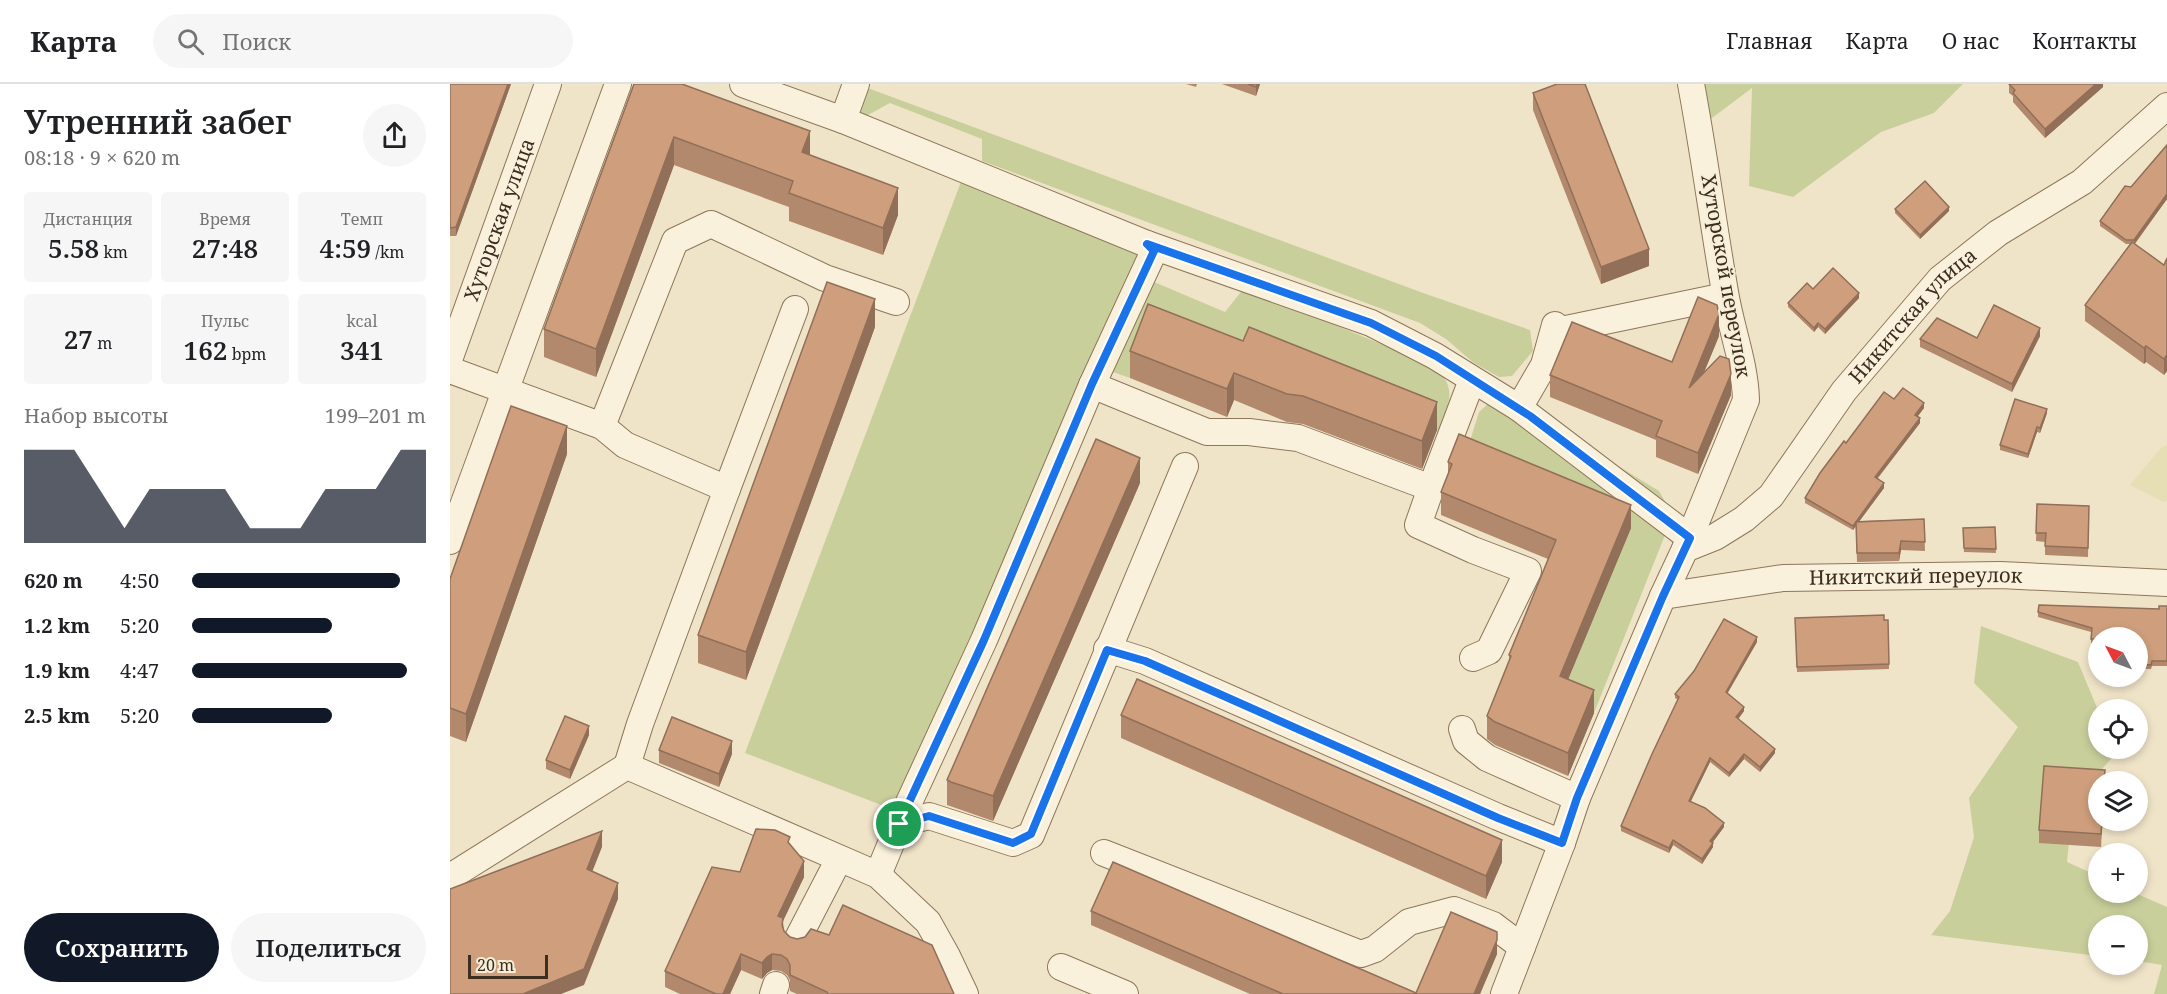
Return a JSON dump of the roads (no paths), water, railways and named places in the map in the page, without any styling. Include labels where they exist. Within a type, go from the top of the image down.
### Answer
[{"type":"street","name":"Хуторская улица","points":[[450,357],[548,84]]},
{"type":"street","points":[[450,541],[618,84]]},
{"type":"street","points":[[743,84],[843,120],[1147,244],[1371,323],[1436,356],[1519,408],[1687,544]]},
{"type":"street","points":[[843,120],[856,84]]},
{"type":"street","name":"Хуторской переулок","points":[[1663,596],[1687,544],[1746,400],[1745,378],[1725,296],[1706,164],[1691,84]]},
{"type":"street","name":"Никитская улица","points":[[1687,544],[1715,537],[1744,519],[1772,496],[1844,391],[1940,279],[1998,233],[2082,182],[2167,106]]},
{"type":"street","points":[[602,426],[675,241],[711,224],[825,278],[896,302]]},
{"type":"street","points":[[878,875],[899,824],[984,640],[1092,384],[1154,251],[1147,244]]},
{"type":"street","points":[[1519,408],[1544,365],[1561,327],[1725,296]]},
{"type":"street","points":[[450,877],[627,766],[640,724],[795,309]]},
{"type":"street","points":[[450,370],[602,426],[625,445],[728,489]]},
{"type":"street","points":[[1472,380],[1418,525],[1473,550],[1528,571],[1489,651],[1473,658]]},
{"type":"street","points":[[1092,384],[1207,432],[1249,432],[1298,438],[1431,488]]},
{"type":"street","points":[[899,824],[929,816],[1013,843],[1031,834],[1185,466]]},
{"type":"street","name":"Никитский переулок","points":[[1663,596],[1795,578],[2000,575],[2167,583]]},
{"type":"street","points":[[1504,994],[1577,798],[1663,596]]},
{"type":"street","points":[[1107,650],[1145,661],[1498,818],[1562,843]]},
{"type":"street","points":[[1462,729],[1466,741],[1487,758],[1577,798]]},
{"type":"street","points":[[627,766],[878,875],[928,922],[964,994]]},
{"type":"street","points":[[1104,853],[1362,954],[1375,949],[1409,922],[1454,910],[1493,925],[1522,947]]},
{"type":"street","points":[[798,940],[839,859]]},
{"type":"street","points":[[1061,967],[1125,994]]}]
